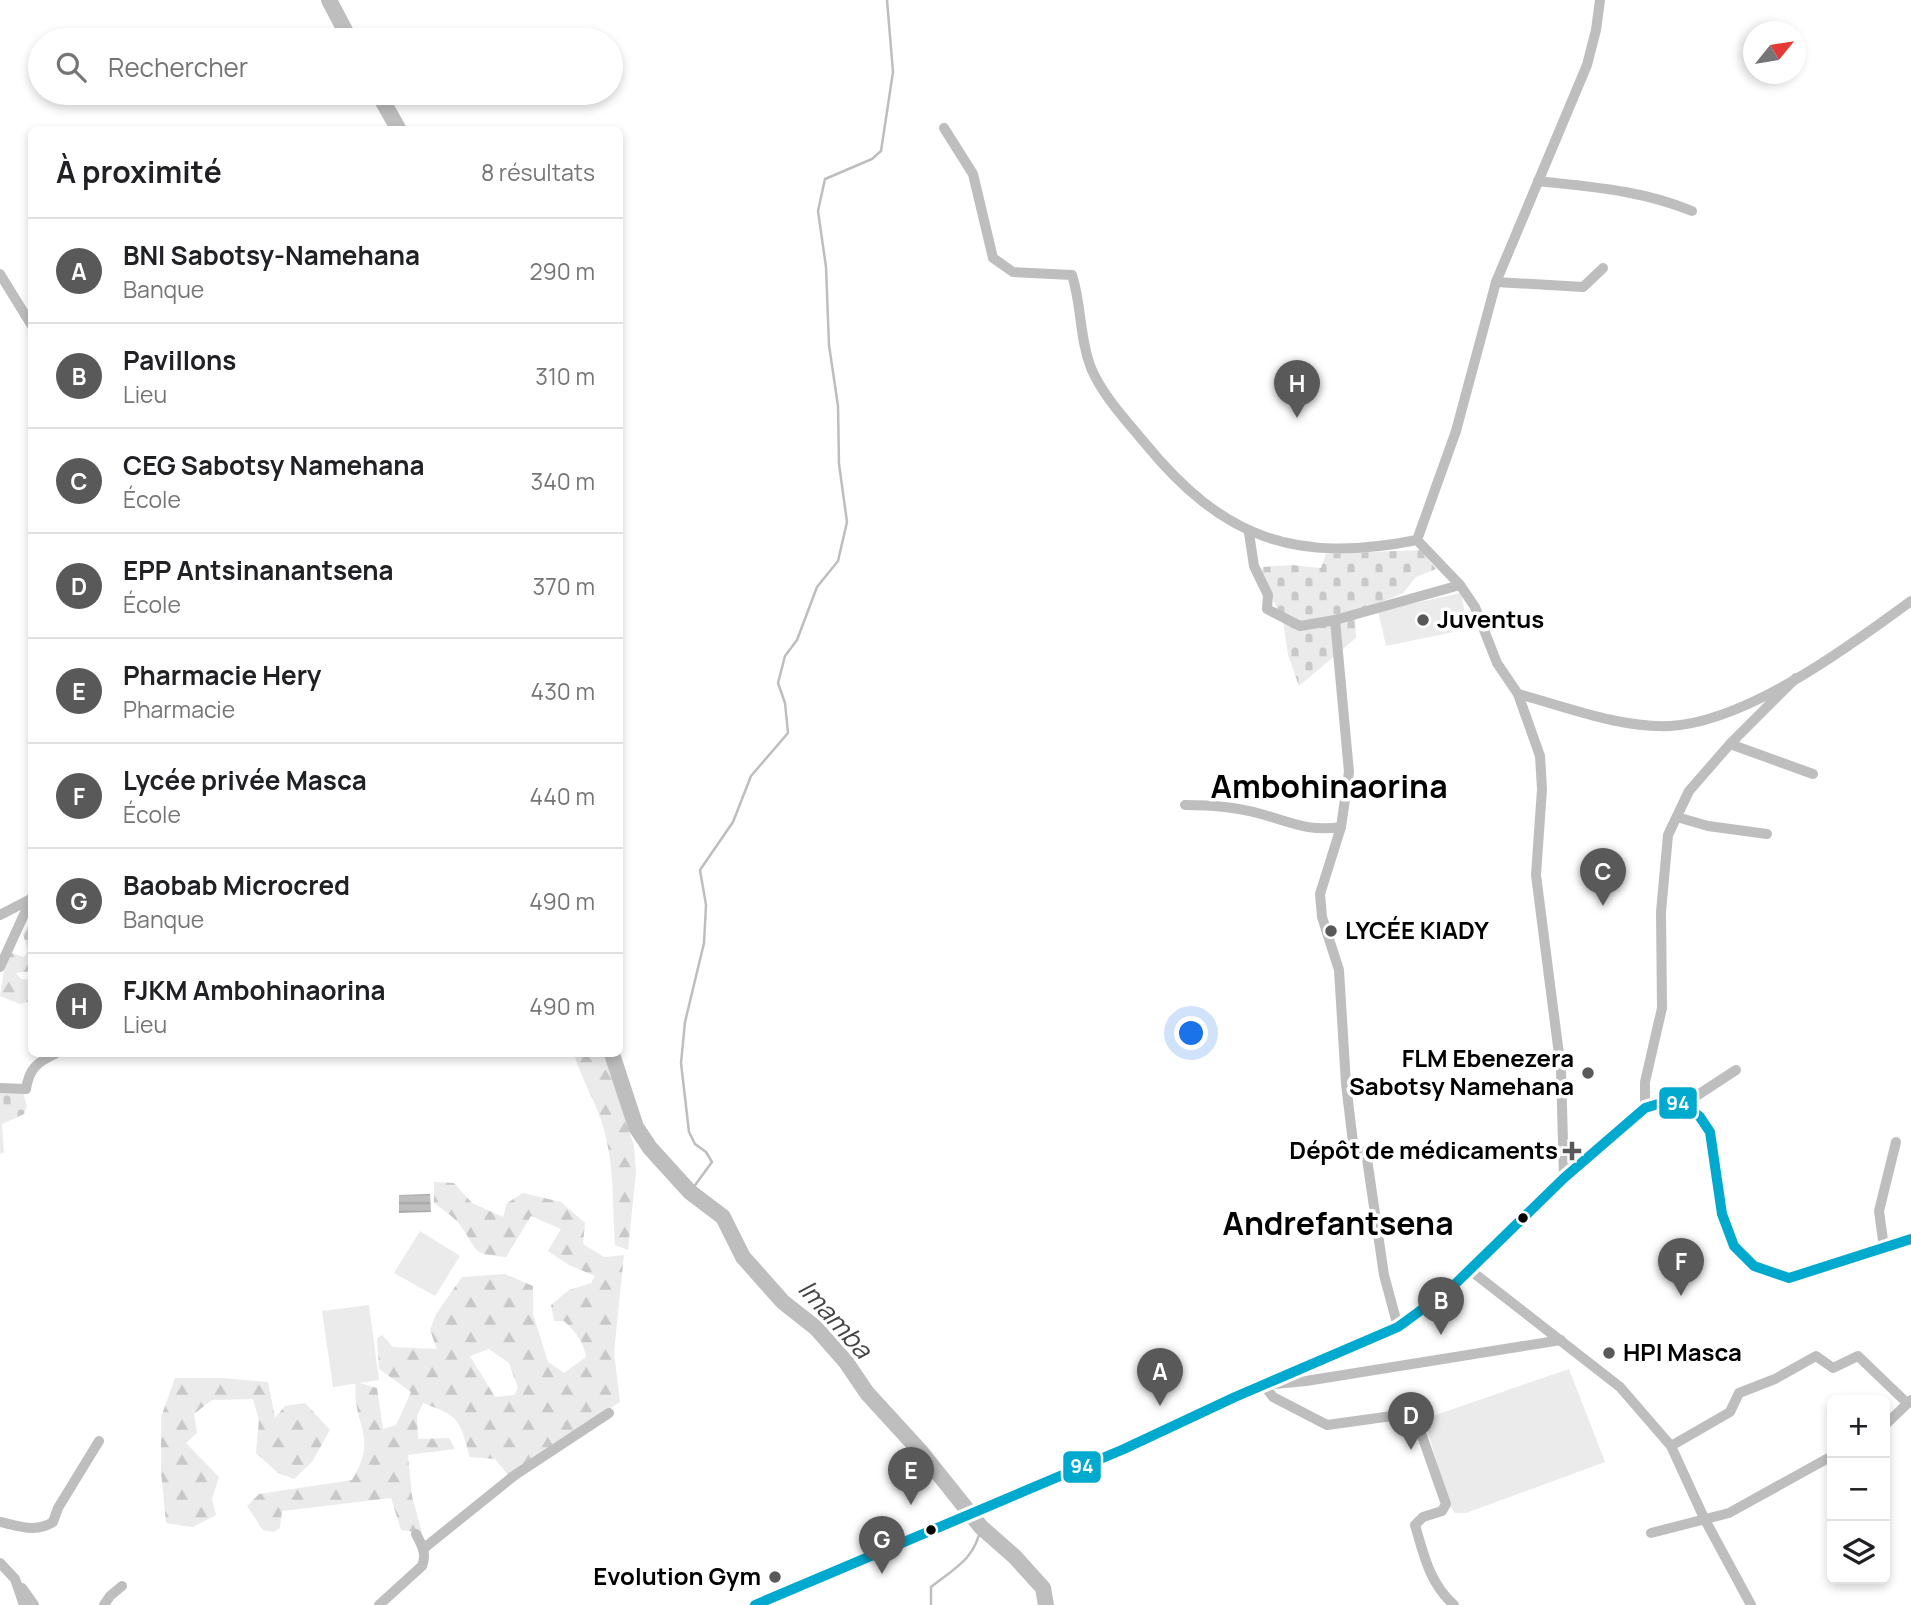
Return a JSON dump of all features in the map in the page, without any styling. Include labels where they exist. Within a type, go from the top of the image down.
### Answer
[{"type":"main road","points":[[755,1605],[978,1511],[1398,1327],[1446,1293],[1564,1178],[1645,1108],[1668,1101],[1684,1104],[1700,1117],[1710,1132],[1722,1214],[1734,1246],[1754,1266],[1789,1278],[1911,1239]]},
{"type":"street","points":[[1417,540],[1456,431],[1496,282],[1587,65],[1597,30],[1600,0]]},
{"type":"street","points":[[944,128],[973,174],[993,258],[1013,272],[1072,275],[1080,302],[1080,336],[1092,370],[1113,405],[1171,475],[1213,512],[1249,533],[1283,543],[1322,547],[1379,547],[1417,540]]},
{"type":"street","points":[[1538,181],[1618,188],[1658,197],[1692,211]]},
{"type":"street","points":[[1496,282],[1583,287],[1603,268]]},
{"type":"street","points":[[0,274],[28,320]]},
{"type":"street","points":[[1249,533],[1254,566],[1268,595],[1267,609],[1300,625],[1335,620],[1461,585]]},
{"type":"street","points":[[1417,540],[1461,585],[1475,607],[1497,663],[1518,694],[1540,756],[1542,789],[1536,875],[1560,1070],[1564,1178]]},
{"type":"street","points":[[1518,694],[1631,724],[1669,726],[1719,718],[1796,678],[1911,601]]},
{"type":"street","points":[[1335,620],[1349,772],[1341,827],[1320,894],[1322,917],[1339,971],[1346,1084],[1354,1151],[1366,1152],[1384,1275],[1398,1327]]},
{"type":"street","points":[[1645,1108],[1646,1083],[1662,1008],[1661,912],[1668,835],[1689,792],[1730,744],[1796,678]]},
{"type":"street","points":[[1730,744],[1813,774]]},
{"type":"street","points":[[1185,805],[1263,814],[1286,824],[1327,829],[1341,827]]},
{"type":"street","points":[[1677,817],[1707,826],[1767,834]]},
{"type":"street","points":[[0,915],[28,900]]},
{"type":"street","points":[[0,967],[28,905]]},
{"type":"street","points":[[0,1088],[26,1089],[28,1074],[38,1061],[48,1057]]},
{"type":"street","points":[[1684,1104],[1736,1070]]},
{"type":"street","points":[[1884,1248],[1879,1211],[1896,1142]]},
{"type":"street","points":[[1470,1270],[1620,1387],[1671,1446],[1704,1518],[1751,1605]]},
{"type":"street","points":[[1454,1605],[1438,1591],[1425,1562],[1415,1525],[1423,1517],[1442,1511],[1446,1504],[1419,1419],[1414,1413],[1327,1425],[1273,1398],[1264,1385],[1320,1379],[1561,1340]]},
{"type":"street","points":[[1671,1446],[1730,1412],[1739,1394],[1776,1379],[1815,1356],[1833,1368],[1858,1356],[1909,1402],[1890,1420]]},
{"type":"street","points":[[423,1549],[515,1475],[609,1413]]},
{"type":"street","points":[[0,1521],[30,1528],[43,1528],[53,1522],[58,1508],[99,1441]]},
{"type":"street","points":[[1651,1533],[1746,1505],[1828,1458]]},
{"type":"street","points":[[0,1521],[12,1512]]},
{"type":"street","points":[[379,1605],[422,1566],[425,1559],[416,1534]]},
{"type":"street","points":[[0,1563],[34,1605]]},
{"type":"street","points":[[0,1572],[15,1579],[24,1605]]},
{"type":"street","points":[[104,1605],[110,1595],[122,1586]]},
{"type":"green space","points":[[1420,550],[1436,569],[1416,577],[1403,593],[1355,613],[1356,638],[1299,686],[1288,655],[1283,621],[1260,573],[1263,567],[1291,565],[1321,568],[1326,554]]},
{"type":"green space","name":"Juventus","points":[[1461,593],[1468,629],[1386,646],[1378,611]]},
{"type":"green space","points":[[28,927],[28,951],[23,934]]},
{"type":"green space","points":[[28,951],[28,971],[16,973],[21,979],[28,980],[28,1002],[20,1004],[0,996],[6,956],[12,953],[24,957]]},
{"type":"green space","points":[[575,1057],[605,1057],[634,1146],[636,1172],[628,1250],[615,1245],[609,1151],[598,1112]]},
{"type":"green space","points":[[0,1091],[23,1092],[27,1106],[24,1114],[2,1124],[4,1153],[0,1154]]},
{"type":"green space","points":[[434,1182],[454,1183],[472,1203],[503,1217],[507,1203],[523,1193],[561,1202],[585,1223],[583,1244],[604,1257],[624,1255],[614,1352],[620,1402],[509,1476],[495,1459],[470,1457],[457,1421],[445,1412],[423,1403],[417,1416],[418,1439],[449,1438],[455,1449],[408,1455],[412,1496],[422,1533],[401,1530],[391,1498],[282,1511],[280,1528],[274,1532],[263,1530],[247,1506],[259,1494],[352,1480],[364,1451],[363,1430],[357,1409],[356,1382],[377,1388],[383,1429],[396,1425],[411,1392],[379,1369],[377,1338],[382,1335],[393,1347],[437,1349],[430,1330],[436,1314],[462,1277],[505,1274],[533,1286],[533,1314],[548,1362],[564,1373],[586,1357],[581,1341],[572,1329],[564,1321],[554,1321],[551,1305],[569,1290],[591,1283],[595,1276],[569,1265],[548,1251],[561,1229],[531,1216],[506,1257],[486,1254],[477,1250],[458,1222],[434,1203]],"holes":[[[489,1349],[509,1363],[518,1388],[514,1395],[495,1397],[470,1356]]]},
{"type":"green space","points":[[420,1231],[460,1256],[435,1296],[394,1273]]},
{"type":"green space","points":[[369,1305],[379,1380],[333,1387],[322,1311]]},
{"type":"green space","points":[[1569,1369],[1605,1462],[1466,1513],[1455,1513],[1450,1506],[1424,1419]]},
{"type":"green space","points":[[175,1378],[224,1378],[268,1382],[275,1418],[285,1406],[305,1403],[330,1430],[312,1462],[294,1479],[278,1473],[256,1453],[259,1420],[253,1399],[212,1400],[194,1414],[197,1433],[186,1443],[219,1477],[212,1499],[216,1515],[193,1527],[166,1523],[161,1471],[161,1417]]},
{"type":"shaded area","points":[[430,1194],[431,1212],[399,1213],[399,1195]]},
{"type":"waterway","name":"Imamba","points":[[329,0],[344,28]]},
{"type":"waterway","points":[[690,1192],[712,1162],[706,1152],[695,1144],[689,1132],[681,1063],[685,1022],[704,943],[706,905],[700,870],[733,822],[751,776],[788,733],[785,703],[778,683],[785,656],[797,640],[817,587],[838,561],[847,522],[839,464],[838,406],[829,345],[826,267],[818,211],[825,179],[872,159],[881,151],[893,72],[887,0]]},
{"type":"waterway","name":"Imamba","points":[[385,105],[397,126]]},
{"type":"waterway","name":"Imamba","points":[[613,1057],[636,1127],[650,1148],[690,1192],[723,1217],[743,1257],[783,1302],[816,1328],[846,1362],[867,1393],[921,1452],[981,1527],[1015,1557],[1043,1588],[1046,1605]]},
{"type":"waterway","points":[[931,1605],[931,1587],[969,1555],[981,1527]]},
{"type":"transit line","name":"94","points":[[755,1605],[1124,1449],[1235,1397],[1398,1327],[1450,1289],[1564,1178],[1645,1108],[1668,1101],[1684,1104],[1700,1117],[1710,1132],[1722,1214],[1734,1246],[1754,1266],[1789,1278],[1911,1239]]},
{"type":"place","name":"FJKM Ambohinaorina","points":[[1297,418]]},
{"type":"place","name":"Juventus","points":[[1423,620]]},
{"type":"place","name":"CEG Sabotsy Namehana","points":[[1603,906]]},
{"type":"place","name":"LYCÉE KIADY","points":[[1331,931]]},
{"type":"place","name":"FLM Ebenezera Sabotsy Namehana","points":[[1588,1073]]},
{"type":"place","name":"Dépôt de médicaments","points":[[1572,1151]]},
{"type":"place","name":"Lycée privée Masca","points":[[1681,1296]]},
{"type":"place","name":"Pavillons","points":[[1441,1335]]},
{"type":"place","name":"HPI Masca","points":[[1609,1353]]},
{"type":"place","name":"BNI Sabotsy-Namehana","points":[[1160,1406]]},
{"type":"place","name":"EPP Antsinanantsena","points":[[1411,1450]]},
{"type":"place","name":"Pharmacie Hery","points":[[911,1505]]},
{"type":"place","name":"Baobab Microcred","points":[[882,1574]]},
{"type":"place","name":"Evolution Gym","points":[[775,1577]]},
{"type":"district","name":"Ambohinaorina","points":[[1329,787]]},
{"type":"district","name":"Andrefantsena","points":[[1338,1224]]}]
